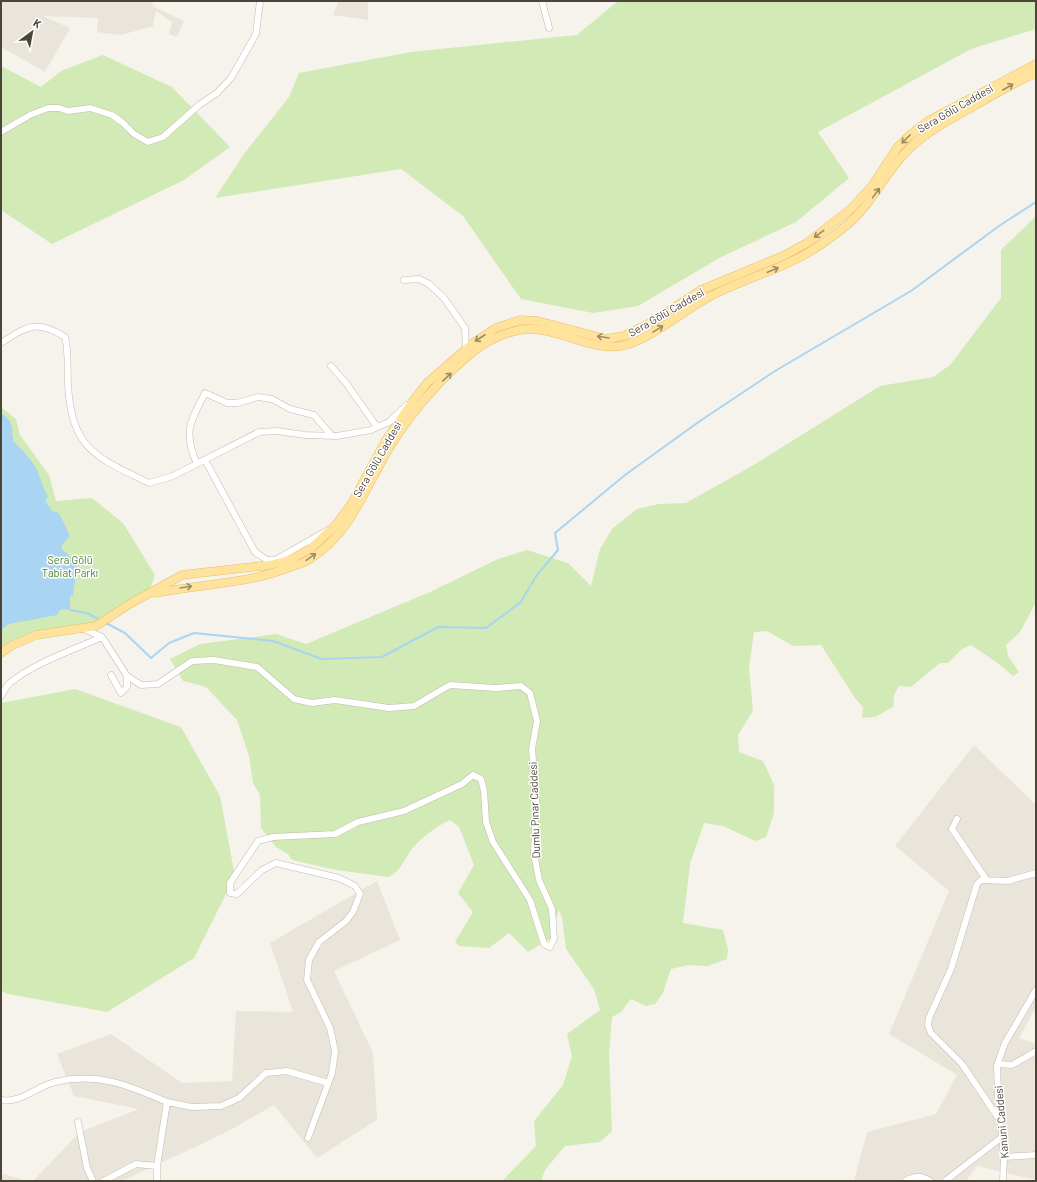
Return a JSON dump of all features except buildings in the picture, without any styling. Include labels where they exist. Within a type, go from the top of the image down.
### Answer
[{"type":"main road","name":"Sera Gölü Caddesi","points":[[1,653],[11,646],[36,635],[96,626],[128,605],[182,575],[270,564],[289,560],[310,549],[336,525],[352,503],[386,440],[415,398],[428,383],[466,348],[496,328],[520,320],[538,321],[606,339],[624,336],[650,323],[701,290],[785,255],[807,243],[851,209],[872,186],[897,148],[911,134],[928,121],[1036,64]]},
{"type":"main road","name":"Sera Gölü Caddesi","points":[[148,595],[184,587],[244,580],[279,572],[309,560],[338,536],[356,511],[390,447],[413,412],[429,393],[474,351],[495,338],[516,331],[534,329],[556,334],[587,345],[618,348],[637,342],[709,297],[804,256],[850,223],[864,209],[898,161],[917,142],[959,114],[1015,82],[1036,73]]},
{"type":"street","points":[[1,132],[30,115],[48,108],[59,108],[68,111],[90,108],[112,115],[134,134],[148,142],[163,137],[199,105],[217,93],[232,78],[256,34],[260,1]]},
{"type":"street","points":[[542,1],[549,28]]},
{"type":"street","points":[[404,280],[419,279],[429,284],[444,298],[465,328],[467,359]]},
{"type":"street","points":[[1,343],[23,329],[37,326],[50,328],[65,336],[69,361],[68,384],[72,416],[80,438],[94,453],[149,482],[173,476],[259,432],[277,431],[305,435],[332,436],[371,430],[389,422],[415,398],[429,393]]},
{"type":"street","points":[[331,366],[344,380],[377,427]]},
{"type":"street","points":[[197,464],[190,448],[188,433],[192,419],[205,393],[228,403],[237,403],[258,397],[272,399],[290,409],[314,415],[332,436]]},
{"type":"street","points":[[206,460],[242,531],[255,552],[267,560],[275,560],[336,525],[356,511]]},
{"type":"street","points":[[84,629],[102,637],[127,676],[127,687],[121,693],[111,675]]},
{"type":"street","points":[[1,696],[9,684],[21,675],[102,637]]},
{"type":"street","name":"Dumlu Pınar Caddesi","points":[[127,676],[141,685],[158,684],[192,661],[214,660],[257,667],[294,699],[312,703],[335,700],[388,708],[414,706],[450,685],[496,688],[521,686],[530,693],[537,721],[532,749],[536,798],[534,853],[539,880],[552,909],[554,939],[550,947],[544,944],[530,900],[493,842],[486,822],[484,791],[481,779],[472,775],[462,784],[404,811],[358,822],[335,834],[273,837],[258,841],[230,883],[230,893],[237,894],[262,870],[276,863],[339,878],[355,886],[360,894],[354,912],[346,921],[320,942],[309,960],[307,980],[330,1028],[335,1051],[332,1073],[308,1138]]},
{"type":"street","points":[[957,819],[952,828],[986,879]]},
{"type":"street","points":[[1000,1122],[962,1064],[931,1033],[928,1025],[929,1018],[951,969],[977,884],[981,880],[986,879],[1008,881],[1036,873]]},
{"type":"street","name":"Kanuni Caddesi","points":[[1003,1181],[1004,1157],[998,1095],[998,1064],[1005,1043],[1036,990]]},
{"type":"street","points":[[998,1064],[1012,1064],[1036,1051]]},
{"type":"street","points":[[1,1100],[6,1101],[19,1097],[55,1082],[89,1079],[109,1080],[132,1087],[167,1102],[192,1107],[221,1106],[239,1098],[266,1073],[288,1071],[328,1083]]},
{"type":"street","points":[[157,1181],[157,1166],[167,1102]]},
{"type":"street","points":[[78,1122],[87,1168],[93,1181]]},
{"type":"street","points":[[945,1181],[1002,1136]]},
{"type":"street","points":[[1004,1157],[1036,1156]]},
{"type":"street","points":[[104,1181],[136,1164],[157,1166]]},
{"type":"street","points":[[905,1181],[913,1176],[923,1177],[930,1181]]},
{"type":"shaded area","points":[[1,1],[152,1],[153,6],[184,21],[177,37],[169,34],[172,22],[156,11],[153,26],[121,35],[97,32],[98,18],[43,16],[70,28],[45,72],[1,47]]},
{"type":"shaded area","points":[[339,1],[368,1],[368,20],[333,15]]},
{"type":"shaded area","points":[[974,745],[1036,805],[1036,1007],[1019,1038],[1036,1044],[1036,1180],[977,1166],[966,1181],[854,1181],[867,1132],[936,1114],[957,1075],[889,1034],[949,891],[895,846]]},
{"type":"shaded area","points":[[377,881],[400,940],[334,971],[373,1053],[377,1120],[317,1158],[274,1105],[225,1133],[122,1181],[33,1181],[80,1132],[139,1109],[74,1096],[57,1054],[111,1034],[182,1083],[232,1081],[236,1011],[293,1012],[270,943]]},
{"type":"shaded area","points":[[1,1173],[27,1181],[1,1181]]},
{"type":"green space","points":[[618,1],[1036,1],[1036,29],[971,49],[818,132],[849,178],[796,222],[721,257],[638,306],[593,313],[521,299],[463,216],[401,169],[215,198],[244,154],[289,97],[299,73],[411,52],[577,35]]},
{"type":"green space","points":[[103,55],[172,87],[230,147],[184,180],[52,244],[1,210],[1,66],[41,87],[61,71]]},
{"type":"green space","points":[[1036,216],[1036,602],[1020,632],[1006,645],[1008,656],[1019,672],[1013,676],[999,664],[971,645],[961,650],[948,663],[940,663],[911,687],[899,686],[894,695],[893,707],[875,717],[862,718],[863,707],[855,698],[821,645],[793,646],[767,631],[754,632],[749,668],[753,711],[738,735],[739,752],[763,761],[774,785],[774,813],[766,837],[755,841],[723,826],[704,823],[690,864],[683,923],[723,930],[728,949],[727,959],[708,966],[689,965],[671,969],[663,993],[655,1004],[646,1006],[631,999],[621,1012],[612,1017],[609,1054],[612,1131],[600,1142],[565,1146],[545,1170],[541,1181],[502,1181],[536,1146],[534,1121],[563,1085],[572,1056],[567,1034],[600,1010],[594,989],[566,949],[562,918],[559,910],[550,939],[528,952],[509,933],[489,948],[459,946],[455,942],[473,912],[458,893],[474,865],[459,827],[450,820],[425,836],[410,852],[397,871],[389,877],[336,870],[292,860],[288,854],[276,847],[261,828],[260,795],[253,783],[249,756],[237,720],[206,687],[183,681],[170,659],[200,644],[276,634],[306,644],[430,592],[498,559],[527,550],[568,563],[591,586],[600,549],[612,529],[637,509],[659,504],[686,503],[752,466],[880,386],[933,377],[950,365],[1001,298],[1001,250]]},
{"type":"green space","name":"Sera Gölü Tabiat Parkı","points":[[1,407],[16,419],[20,435],[49,475],[56,501],[92,498],[123,523],[155,575],[148,595],[96,626],[36,635],[1,653]]},
{"type":"green space","points":[[75,689],[181,727],[220,796],[235,876],[194,958],[107,1012],[8,994],[1,991],[1,703]]},
{"type":"water","points":[[1,413],[11,423],[14,442],[27,455],[37,470],[48,497],[45,500],[52,511],[59,513],[70,536],[62,545],[62,549],[77,563],[73,596],[70,596],[70,610],[61,609],[57,615],[9,624],[1,630]]},
{"type":"waterway","points":[[106,623],[125,633],[151,658],[169,643],[194,633],[273,641],[322,659],[382,657],[438,627],[486,628],[520,603],[537,575],[558,550],[555,533],[625,475],[700,421],[775,371],[911,291],[999,226],[1036,202]]},
{"type":"waterway","points":[[70,610],[87,613],[100,620]]}]
